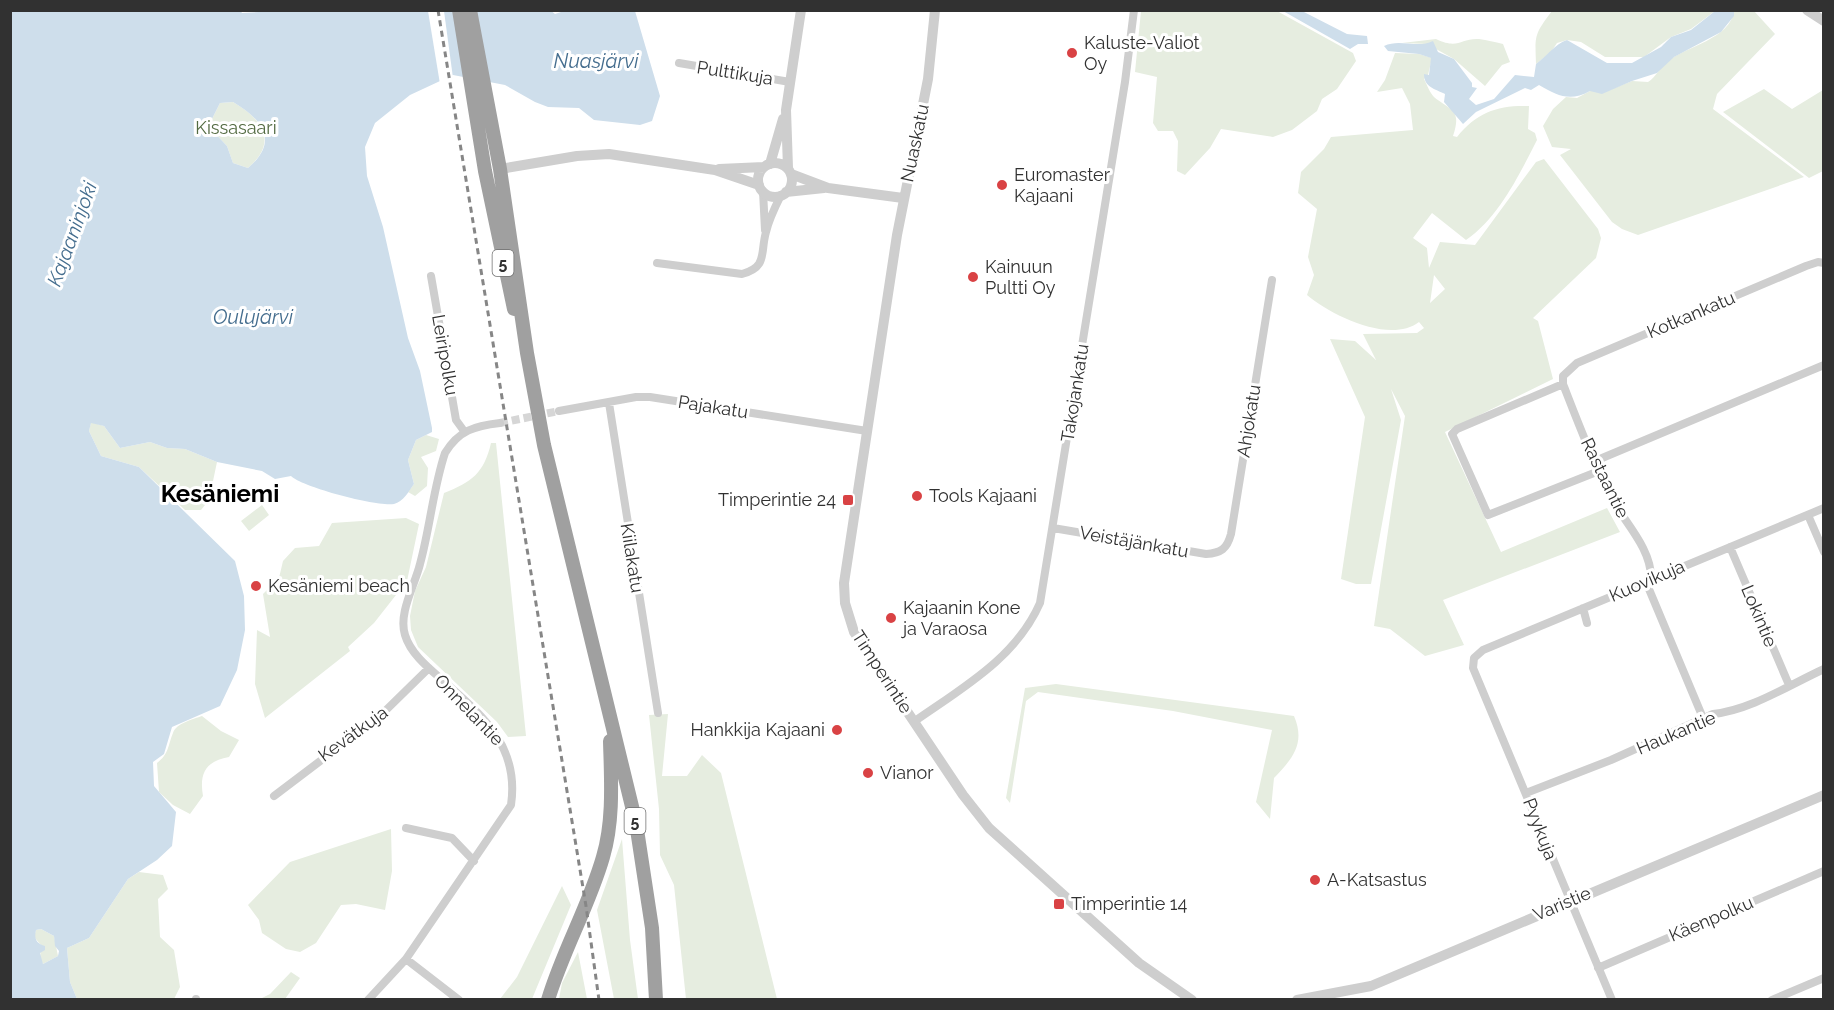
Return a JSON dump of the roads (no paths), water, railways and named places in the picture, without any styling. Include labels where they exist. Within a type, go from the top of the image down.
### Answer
[{"type":"highway","name":"5","points":[[459,10],[481,104],[500,169],[527,353],[544,445],[636,823],[652,928],[656,999]]},
{"type":"highway","name":"5","points":[[470,10],[481,104],[485,171],[511,299],[527,353]]},
{"type":"highway","points":[[548,999],[558,966],[586,906],[604,855],[612,802],[609,715]]},
{"type":"highway","points":[[656,981],[661,999]]},
{"type":"street","points":[[657,263],[742,274],[754,271],[761,262],[765,233],[759,176],[767,165],[786,110],[801,10]]},
{"type":"street","name":"Nuaskatu","points":[[783,194],[828,188],[903,198],[928,79],[935,10]]},
{"type":"street","name":"Takojankatu","points":[[915,721],[982,673],[1024,634],[1040,603],[1125,82],[1134,10]]},
{"type":"street","points":[[1807,10],[1824,21]]},
{"type":"street","name":"Pulttikuja","points":[[680,63],[790,82]]},
{"type":"street","points":[[765,233],[783,194],[791,184],[786,110]]},
{"type":"street","points":[[485,171],[577,156],[609,154],[716,170],[761,188],[771,196],[783,194]]},
{"type":"street","points":[[716,170],[779,163],[789,171]]},
{"type":"street","name":"Nuaskatu","points":[[789,171],[828,188]]},
{"type":"street","name":"Timperintie","points":[[903,198],[844,583],[844,603],[854,632],[963,795],[989,828],[1139,963],[1190,999]]},
{"type":"street","name":"Kotkankatu","points":[[1599,471],[1488,515],[1452,434],[1457,429],[1563,380],[1577,363],[1806,266],[1824,263]]},
{"type":"street","name":"Leiripolku","points":[[431,276],[456,420],[464,431]]},
{"type":"street","name":"Ahjokatu","points":[[1215,554],[1226,547],[1231,534],[1272,280]]},
{"type":"street","points":[[1594,461],[1824,365]]},
{"type":"street","name":"Rastaantie","points":[[1563,380],[1612,501],[1644,551],[1652,568],[1649,580],[1703,718]]},
{"type":"street","name":"Pajakatu","points":[[559,411],[650,397],[867,431]]},
{"type":"street","name":"Kiilakatu","points":[[609,403],[658,713]]},
{"type":"street","points":[[464,431],[475,426],[500,423]]},
{"type":"street","name":"Onnelantie","points":[[368,999],[406,959],[511,805],[511,767],[506,748],[460,696],[410,647],[404,634],[404,622],[420,566],[440,469],[453,440],[464,431]]},
{"type":"street","name":"Kuovikuja","points":[[1474,658],[1483,650],[1824,508]]},
{"type":"street","points":[[1808,514],[1824,552]]},
{"type":"street","name":"Veistäjänkatu","points":[[1053,528],[1215,554]]},
{"type":"street","name":"Lokintie","points":[[1730,547],[1789,685]]},
{"type":"street","points":[[1583,608],[1587,623]]},
{"type":"street","name":"Pyykuja","points":[[1474,658],[1473,668],[1569,902],[1612,999]]},
{"type":"street","name":"Kevätkuja","points":[[273,796],[388,709],[429,668]]},
{"type":"street","name":"Haukantie","points":[[1526,793],[1611,760],[1703,718],[1726,713],[1824,669]]},
{"type":"street","name":"Varistie","points":[[1297,999],[1371,986],[1824,795]]},
{"type":"street","points":[[406,828],[452,838],[474,861]]},
{"type":"street","name":"Käenpolku","points":[[1598,968],[1824,871]]},
{"type":"street","points":[[406,959],[459,999]]},
{"type":"street","points":[[1772,999],[1824,978]]},
{"type":"water","name":"Oulujärvi","points":[[240,10],[242,13],[298,10],[550,10],[555,14],[567,10],[635,11],[660,96],[652,121],[640,125],[594,120],[579,108],[548,107],[505,85],[453,75],[410,95],[375,123],[365,147],[367,176],[383,227],[408,338],[420,371],[432,428],[432,432],[416,440],[408,460],[414,484],[406,496],[397,503],[385,504],[357,499],[309,485],[291,476],[275,479],[262,471],[217,462],[185,449],[167,448],[150,442],[120,448],[104,426],[91,423],[89,431],[101,456],[139,467],[235,561],[244,596],[245,630],[237,670],[220,706],[172,727],[164,754],[153,762],[154,786],[176,812],[172,846],[157,860],[128,879],[89,938],[67,948],[70,982],[77,999],[11,999],[10,11]],"holes":[[[233,102],[252,116],[263,131],[265,140],[263,149],[248,168],[233,163],[227,146],[212,130],[211,121],[220,103]],[[41,929],[54,936],[55,946],[59,951],[58,956],[43,964],[40,953],[45,950],[45,946],[38,942],[35,936],[36,930]]]},
{"type":"water","points":[[1283,11],[1302,11],[1347,34],[1367,36],[1368,44],[1358,44],[1350,49]]},
{"type":"water","points":[[1715,11],[1734,11],[1734,16],[1721,32],[1674,57],[1657,73],[1602,94],[1590,91],[1570,97],[1558,95],[1539,85],[1531,90],[1525,88],[1476,112],[1463,124],[1444,102],[1445,94],[1431,87],[1424,78],[1424,74],[1429,75],[1431,58],[1419,54],[1388,51],[1384,46],[1433,41],[1438,52],[1454,59],[1472,83],[1472,87],[1477,88],[1469,99],[1476,105],[1494,99],[1515,75],[1534,77],[1536,64],[1555,47],[1567,40],[1607,63],[1632,63],[1661,47],[1671,37],[1691,30]]},
{"type":"tunnel","points":[[500,423],[559,411]]},
{"type":"railway","points":[[438,10],[586,906],[599,1000]]},
{"type":"place","name":"Kaluste-Valiot Oy","points":[[1072,53]]},
{"type":"place","name":"Euromaster Kajaani","points":[[1002,185]]},
{"type":"place","name":"Kainuun Pultti Oy","points":[[973,277]]},
{"type":"place","name":"Tools Kajaani","points":[[917,496]]},
{"type":"place","name":"Timperintie 24","points":[[848,500]]},
{"type":"place","name":"Kesäniemi beach","points":[[256,586]]},
{"type":"place","name":"Kajaanin Kone ja Varaosa","points":[[891,618]]},
{"type":"place","name":"Hankkija Kajaani","points":[[837,730]]},
{"type":"place","name":"Vianor","points":[[868,773]]},
{"type":"place","name":"A-Katsastus","points":[[1315,880]]},
{"type":"place","name":"Timperintie 14","points":[[1059,904]]},
{"type":"district","name":"Kesäniemi","points":[[220,494]]},
{"type":"water label","name":"Nuasjärvi","points":[[596,61]]},
{"type":"water label","name":"Kajaaninjoki","points":[[72,234]]},
{"type":"park label","name":"Kissasaari","points":[[236,128]]}]
